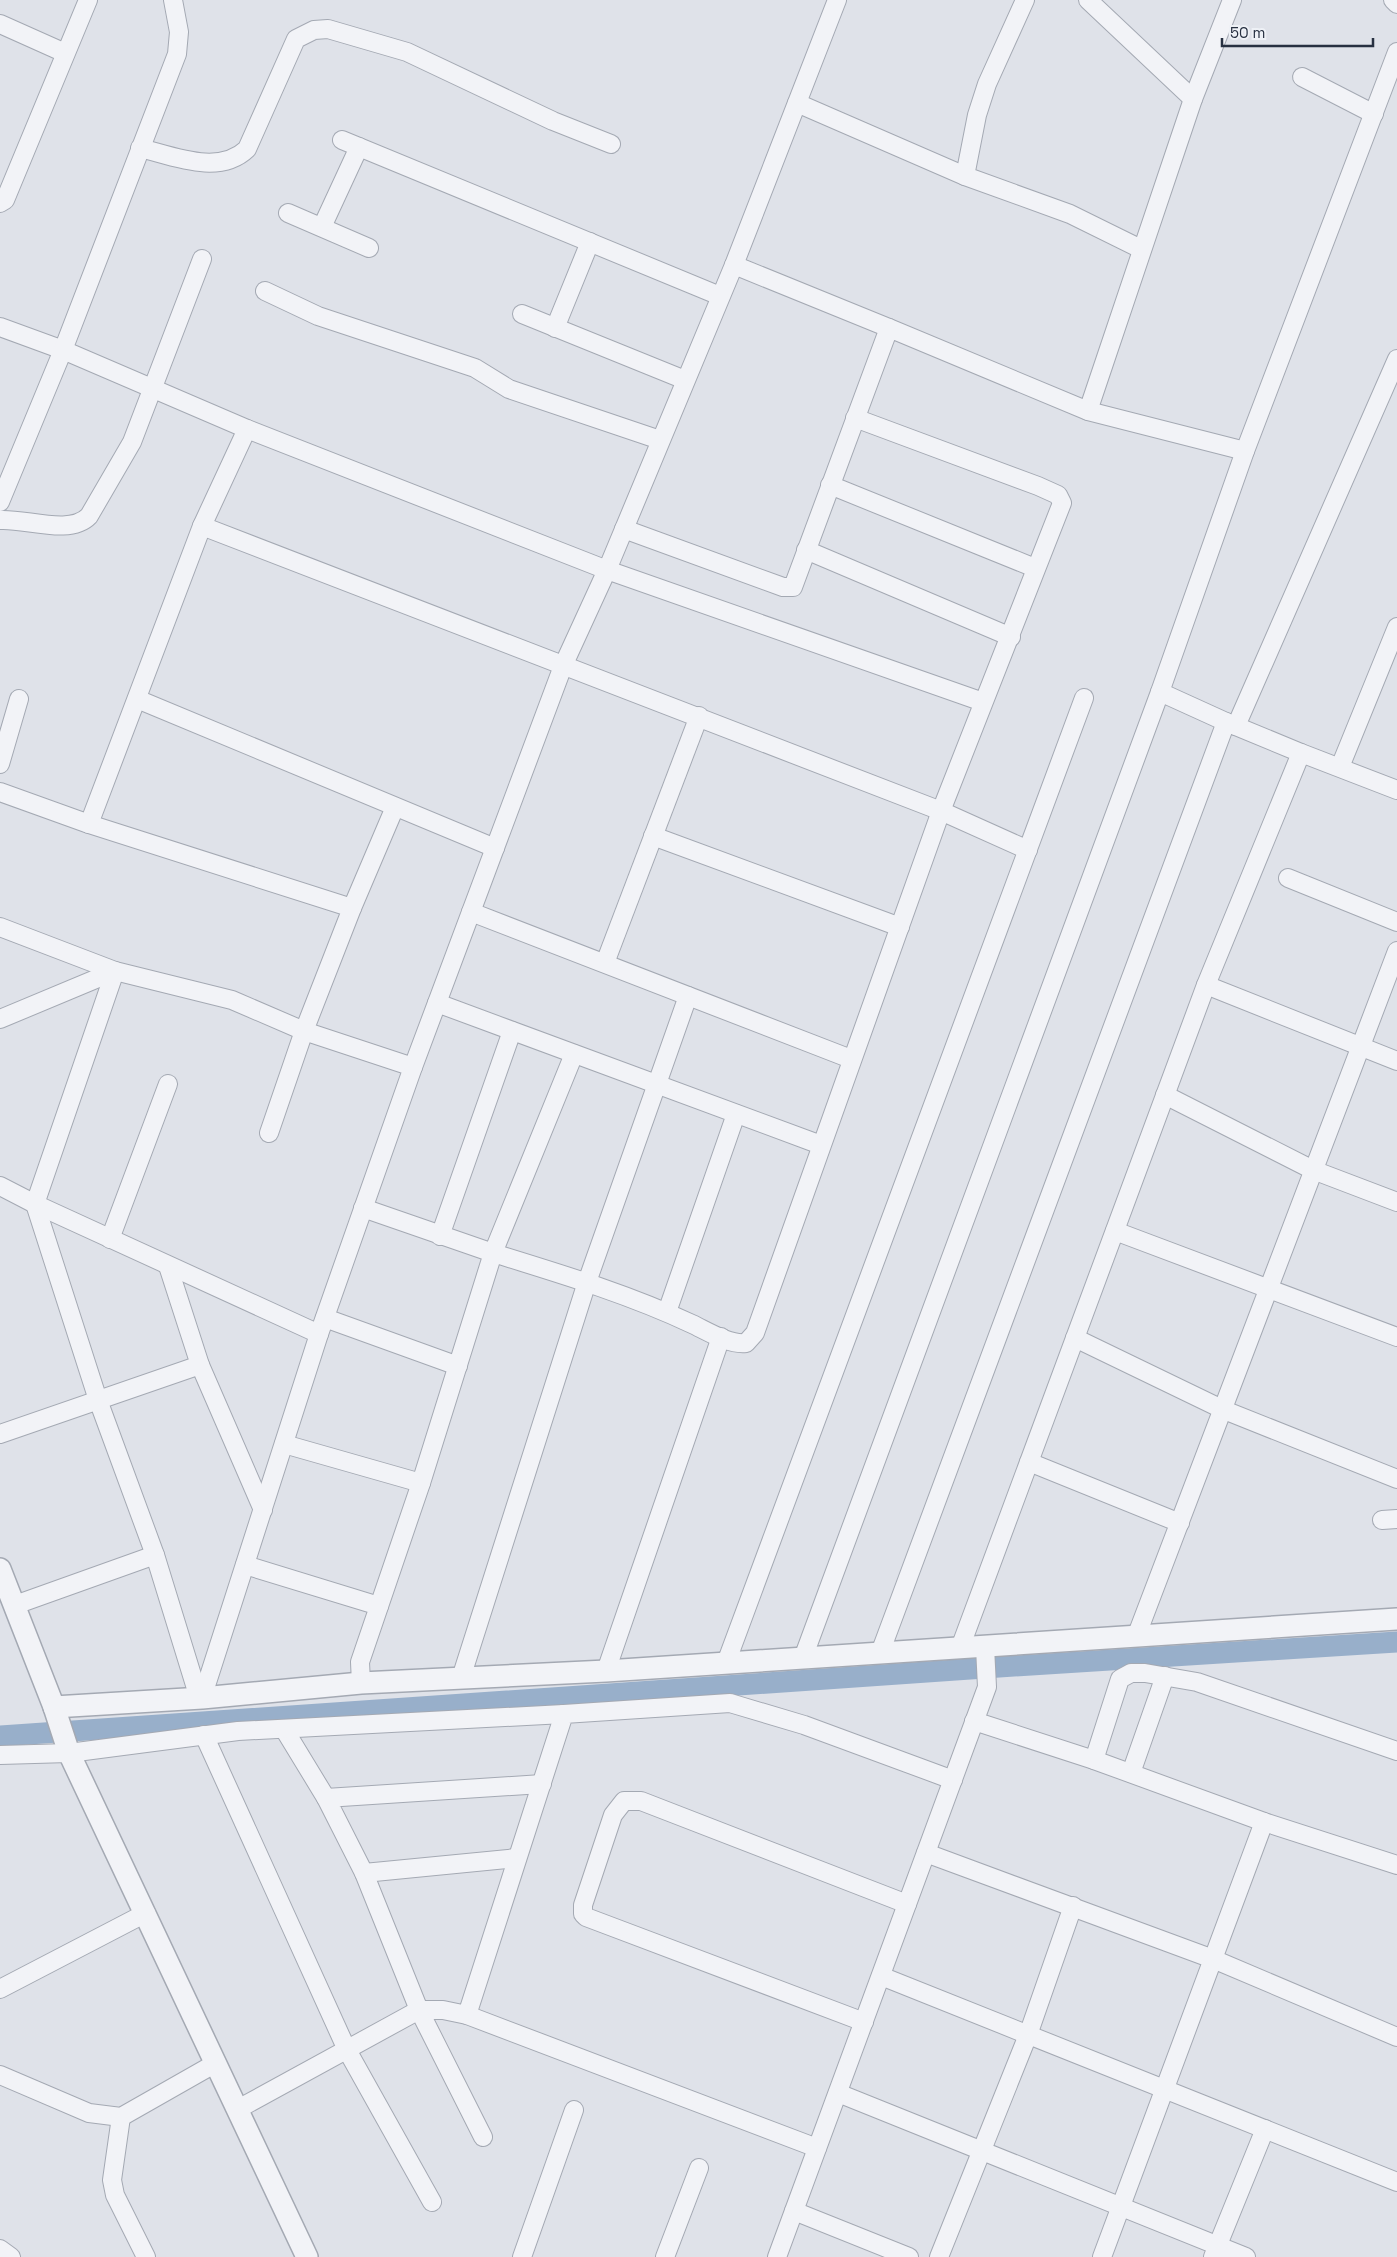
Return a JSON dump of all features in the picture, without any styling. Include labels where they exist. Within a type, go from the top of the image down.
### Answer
[{"type":"street","points":[[0,203],[6,200],[88,0]]},
{"type":"street","points":[[0,502],[62,350],[176,54],[180,32],[173,0]]},
{"type":"street","points":[[201,1698],[322,1326],[363,1208],[413,1066],[563,666],[607,570],[734,265],[838,0]]},
{"type":"street","points":[[965,176],[977,115],[987,84],[1025,0]]},
{"type":"street","points":[[1088,0],[1193,98]]},
{"type":"street","points":[[1088,411],[1193,98],[1232,0]]},
{"type":"street","points":[[1393,0],[1397,4]]},
{"type":"street","points":[[0,24],[65,53]]},
{"type":"street","points":[[140,148],[205,162],[217,163],[238,157],[247,149],[296,39],[305,32],[321,29],[334,30],[407,52],[553,122],[611,144]]},
{"type":"street","points":[[803,1658],[1160,692],[1245,451],[1397,52]]},
{"type":"street","points":[[1302,77],[1374,114]]},
{"type":"street","points":[[797,103],[965,176],[1070,214],[1141,249]]},
{"type":"street","points":[[342,140],[720,296]]},
{"type":"street","points":[[322,228],[359,147]]},
{"type":"street","points":[[288,213],[369,248]]},
{"type":"street","points":[[555,328],[590,242]]},
{"type":"street","points":[[0,520],[16,519],[49,525],[76,524],[87,518],[127,453],[202,259]]},
{"type":"street","points":[[734,265],[1088,411],[1245,451]]},
{"type":"street","points":[[265,291],[318,316],[476,368],[509,389],[660,440]]},
{"type":"street","points":[[522,314],[686,380]]},
{"type":"street","points":[[0,327],[62,350],[247,429],[607,570],[983,702]]},
{"type":"street","points":[[624,529],[788,588],[792,587],[889,328]]},
{"type":"street","points":[[880,1653],[1231,724],[1397,359]]},
{"type":"street","points":[[363,1208],[493,1254],[587,1282],[667,1312],[722,1337],[746,1343],[755,1333],[851,1059],[941,811],[983,702],[1011,637],[1035,568],[1061,509],[1061,499],[1058,495],[855,418]]},
{"type":"street","points":[[89,824],[202,526],[247,429]]},
{"type":"street","points":[[830,485],[1035,568]]},
{"type":"street","points":[[202,526],[563,666],[699,716],[941,811],[1028,850]]},
{"type":"street","points":[[806,550],[1011,637]]},
{"type":"street","points":[[1340,767],[1397,626]]},
{"type":"street","points":[[1160,692],[1301,753],[1397,790]]},
{"type":"street","points":[[726,1663],[1084,698]]},
{"type":"street","points":[[0,764],[19,699]]},
{"type":"street","points":[[137,699],[495,848]]},
{"type":"street","points":[[605,963],[699,716]]},
{"type":"street","points":[[960,1648],[1206,985],[1301,753]]},
{"type":"street","points":[[0,792],[89,824],[352,908]]},
{"type":"street","points":[[269,1133],[304,1031],[352,908],[396,807]]},
{"type":"street","points":[[654,836],[900,927]]},
{"type":"street","points":[[1288,878],[1397,922]]},
{"type":"street","points":[[471,912],[851,1059]]},
{"type":"street","points":[[0,927],[115,970],[232,1000],[304,1031],[413,1066]]},
{"type":"street","points":[[1136,1636],[1224,1410],[1397,950]]},
{"type":"street","points":[[0,1019],[115,970]]},
{"type":"street","points":[[115,970],[35,1204],[98,1400],[155,1555],[201,1698]]},
{"type":"street","points":[[1206,985],[1397,1061]]},
{"type":"street","points":[[461,1678],[587,1282],[688,996]]},
{"type":"street","points":[[437,1003],[821,1145]]},
{"type":"street","points":[[440,1236],[512,1031]]},
{"type":"street","points":[[361,1683],[360,1662],[421,1482],[493,1254],[574,1054]]},
{"type":"street","points":[[110,1239],[168,1084]]},
{"type":"street","points":[[1165,1095],[1313,1170],[1397,1202]]},
{"type":"street","points":[[667,1312],[736,1114]]},
{"type":"street","points":[[0,1186],[168,1266],[322,1326],[458,1366]]},
{"type":"street","points":[[1115,1231],[1397,1337]]},
{"type":"street","points":[[168,1266],[200,1365],[263,1510]]},
{"type":"street","points":[[606,1671],[722,1337]]},
{"type":"street","points":[[1075,1338],[1224,1410],[1397,1479]]},
{"type":"street","points":[[0,1434],[200,1365]]},
{"type":"street","points":[[284,1444],[421,1482]]},
{"type":"street","points":[[1029,1462],[1180,1523]]},
{"type":"street","points":[[14,1605],[155,1555]]},
{"type":"street","points":[[245,1565],[379,1606]]},
{"type":"street","points":[[0,1569],[68,1750],[307,2257]]},
{"type":"street","points":[[54,1709],[361,1683],[606,1671],[960,1648],[986,1653],[1136,1636],[1397,1620]]},
{"type":"street","points":[[776,2257],[818,2148],[987,1687],[986,1653]]},
{"type":"street","points":[[1094,1760],[1120,1679],[1130,1673],[1165,1676],[1197,1682],[1397,1751]]},
{"type":"street","points":[[1131,1774],[1165,1676]]},
{"type":"street","points":[[0,1755],[284,1729],[730,1704],[804,1725],[953,1780]]},
{"type":"street","points":[[467,2015],[564,1714]]},
{"type":"street","points":[[974,1721],[1094,1760],[1264,1822],[1397,1865]]},
{"type":"street","points":[[284,1729],[326,1798],[364,1873],[419,2010],[483,2137]]},
{"type":"street","points":[[204,1736],[347,2050],[432,2202]]},
{"type":"street","points":[[326,1798],[542,1784]]},
{"type":"street","points":[[864,2022],[586,1918],[583,1914],[583,1905],[612,1815],[624,1801],[641,1801],[907,1904]]},
{"type":"street","points":[[1102,2257],[1264,1822]]},
{"type":"street","points":[[926,1852],[1214,1958],[1397,2038]]},
{"type":"street","points":[[364,1873],[517,1858]]},
{"type":"street","points":[[938,2257],[1028,2034],[1073,1906]]},
{"type":"street","points":[[0,1990],[146,1913]]},
{"type":"street","points":[[880,1976],[1397,2182]]},
{"type":"street","points":[[238,2110],[419,2010],[443,2010],[467,2015],[818,2148]]},
{"type":"street","points":[[0,2076],[89,2113],[122,2117],[216,2063]]},
{"type":"street","points":[[838,2093],[1121,2206],[1215,2251],[1246,2257]]},
{"type":"street","points":[[522,2257],[574,2110]]},
{"type":"street","points":[[122,2117],[112,2180],[115,2195],[146,2257]]},
{"type":"street","points":[[1215,2251],[1265,2129]]},
{"type":"street","points":[[665,2257],[699,2168]]},
{"type":"street","points":[[794,2211],[909,2257]]},
{"type":"street","points":[[0,2249],[11,2257]]},
{"type":"waterway","points":[[0,1736],[999,1667],[1397,1642]]}]
